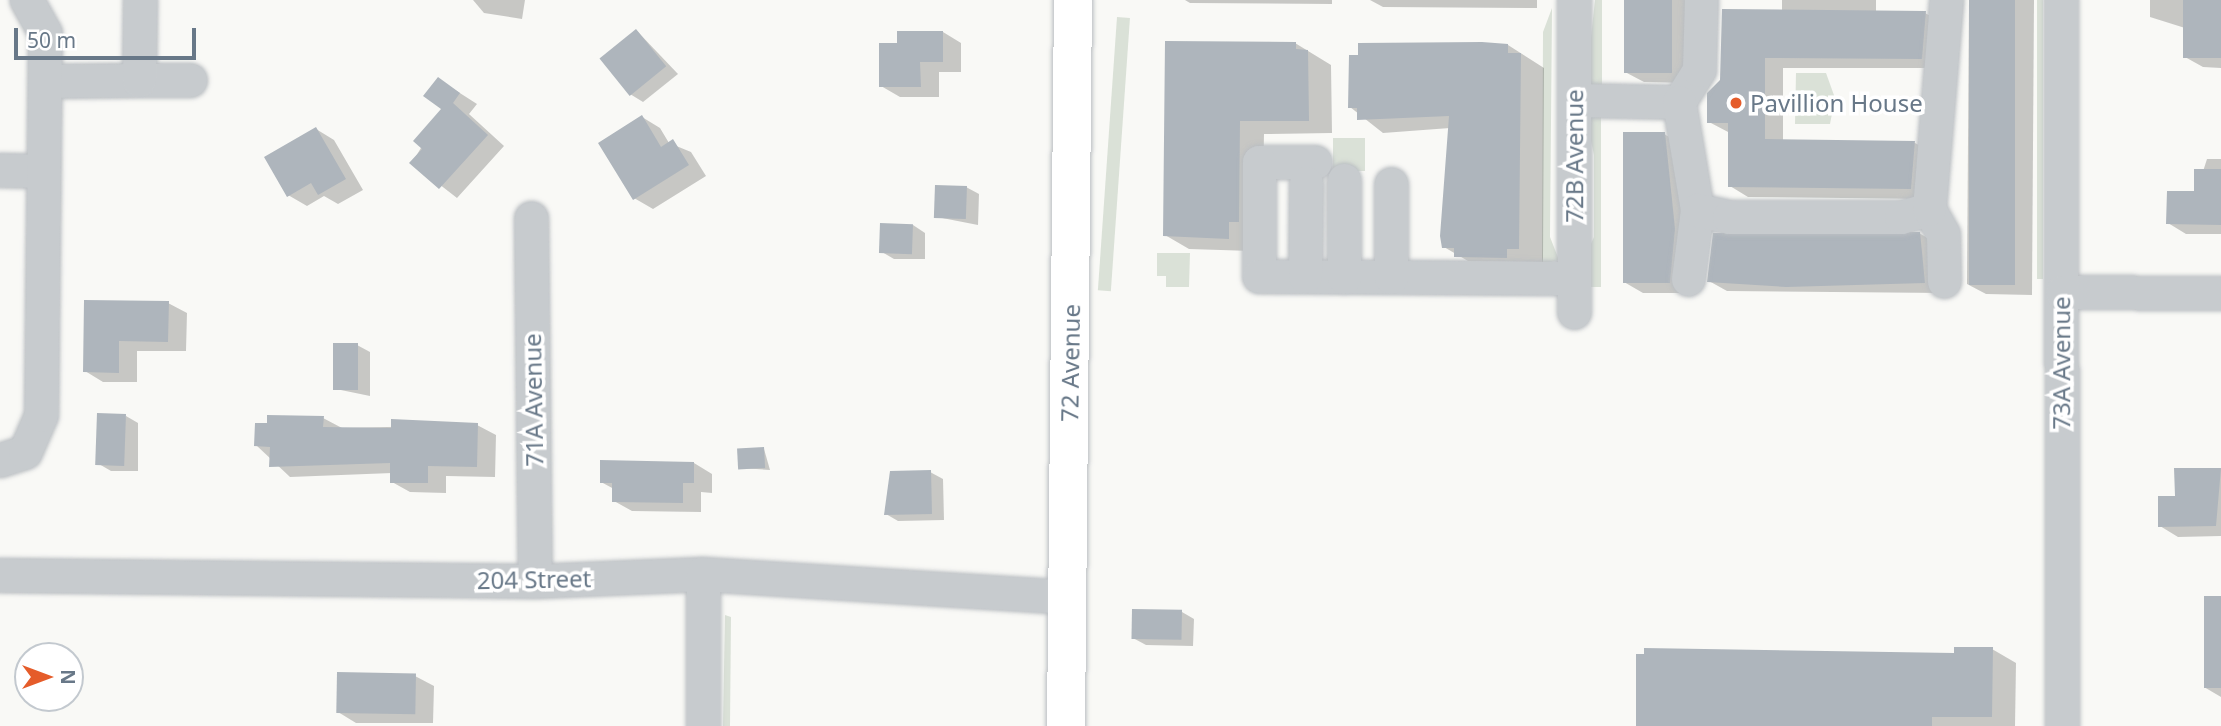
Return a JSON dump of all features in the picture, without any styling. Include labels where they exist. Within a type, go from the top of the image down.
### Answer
[{"type":"main road","name":"72 Avenue","points":[[1066,726],[1073,0]]},
{"type":"street","points":[[0,460],[25,452],[39,430],[44,24],[27,0]]},
{"type":"street","points":[[139,80],[140,0]]},
{"type":"street","name":"72B Avenue","points":[[1574,0],[1574,312]]},
{"type":"street","points":[[1688,279],[1697,210],[1679,102],[1699,70],[1701,0]]},
{"type":"street","points":[[1944,281],[1943,234],[1929,209],[1946,0]]},
{"type":"street","name":"73A Avenue","points":[[2061,0],[2062,726]]},
{"type":"street","points":[[45,81],[190,80]]},
{"type":"street","points":[[1574,100],[1679,102]]},
{"type":"street","points":[[1305,276],[1310,173],[1259,162],[1246,258],[1259,276],[1574,278]]},
{"type":"street","points":[[0,170],[43,171]]},
{"type":"street","points":[[1344,180],[1344,276]]},
{"type":"street","points":[[1391,184],[1391,276]]},
{"type":"street","points":[[1697,210],[1728,217],[1901,217],[1929,209]]},
{"type":"street","name":"71A Avenue","points":[[531,218],[535,581]]},
{"type":"street","points":[[2062,292],[2221,293]]},
{"type":"street","points":[[703,574],[703,726]]},
{"type":"street","name":"204 Street","points":[[0,575],[535,581],[703,574],[1068,597]]},
{"type":"shaded area","points":[[1595,0],[1602,0],[1602,87],[1586,84]]},
{"type":"shaded area","points":[[2037,0],[2043,0],[2043,279],[2037,279]]},
{"type":"shaded area","points":[[1552,8],[1550,237],[1559,260],[1542,264],[1543,32]]},
{"type":"shaded area","points":[[1117,17],[1130,18],[1111,291],[1098,290]]},
{"type":"shaded area","points":[[1796,73],[1826,73],[1835,98],[1830,124],[1795,124]]},
{"type":"shaded area","points":[[1601,114],[1601,287],[1584,287],[1585,257],[1594,237],[1594,155],[1586,118]]},
{"type":"shaded area","points":[[1333,138],[1365,138],[1365,171],[1333,171]]},
{"type":"shaded area","points":[[1157,253],[1190,253],[1189,287],[1166,287],[1166,276],[1157,276]]},
{"type":"shaded area","points":[[725,615],[731,617],[730,726],[723,726]]},
{"type":"building","points":[[1624,0],[1672,0],[1672,73],[1624,73]]},
{"type":"building","points":[[1969,0],[2015,0],[2015,285],[1969,285]]},
{"type":"building","points":[[2183,0],[2221,0],[2221,58],[2183,58]]},
{"type":"building","points":[[1722,9],[1926,11],[1922,59],[1765,58],[1765,139],[1915,141],[1911,189],[1728,187],[1728,123],[1707,123],[1707,93],[1720,80]]},
{"type":"building","points":[[636,29],[666,66],[630,96],[599,59]]},
{"type":"building","points":[[897,31],[943,31],[943,62],[920,62],[921,87],[879,87],[879,43],[897,43]]},
{"type":"building","points":[[1165,41],[1296,42],[1296,49],[1308,50],[1309,121],[1240,121],[1239,222],[1229,222],[1229,239],[1163,236]]},
{"type":"building","points":[[1358,43],[1508,44],[1508,53],[1521,53],[1519,249],[1507,249],[1507,258],[1454,257],[1454,248],[1442,248],[1440,236],[1449,116],[1357,120],[1357,108],[1348,108],[1349,55],[1358,55]]},
{"type":"building","points":[[438,77],[460,93],[453,103],[488,135],[439,189],[409,163],[422,149],[413,141],[441,109],[423,96]]},
{"type":"building","points":[[642,115],[661,147],[673,139],[689,165],[633,200],[598,143]]},
{"type":"building","points":[[316,127],[346,179],[318,195],[311,183],[287,197],[264,157]]},
{"type":"building","points":[[1623,132],[1665,132],[1675,229],[1670,283],[1623,283]]},
{"type":"building","points":[[2194,169],[2221,169],[2221,225],[2166,224],[2167,191],[2194,191]]},
{"type":"building","points":[[935,185],[967,186],[966,219],[934,218]]},
{"type":"building","points":[[880,223],[913,224],[912,254],[879,253]]},
{"type":"building","points":[[1920,232],[1925,283],[1786,287],[1707,282],[1713,233]]},
{"type":"building","points":[[84,300],[169,301],[168,342],[119,341],[119,373],[83,372]]},
{"type":"building","points":[[333,343],[358,343],[358,390],[333,390]]},
{"type":"building","points":[[97,413],[126,414],[124,466],[95,465]]},
{"type":"building","points":[[267,415],[324,416],[323,427],[391,428],[391,419],[478,423],[477,467],[428,466],[428,483],[390,483],[390,463],[269,467],[270,447],[254,446],[255,423],[267,423]]},
{"type":"building","points":[[764,447],[765,468],[738,469],[737,448]]},
{"type":"building","points":[[600,460],[694,462],[694,483],[683,483],[683,503],[612,502],[612,483],[600,483]]},
{"type":"building","points":[[2174,468],[2221,468],[2216,526],[2158,527],[2158,496],[2175,496]]},
{"type":"building","points":[[931,470],[932,514],[884,515],[890,471]]},
{"type":"building","points":[[2204,596],[2221,596],[2221,688],[2204,688]]},
{"type":"building","points":[[1132,609],[1182,610],[1181,640],[1131,639]]},
{"type":"building","points":[[1954,647],[1993,647],[1992,717],[1932,717],[1932,726],[1636,726],[1636,654],[1644,654],[1644,648],[1954,653]]},
{"type":"building","points":[[337,672],[416,673],[415,714],[336,713]]},
{"type":"place","name":"Pavillion House","points":[[1736,103]]}]
